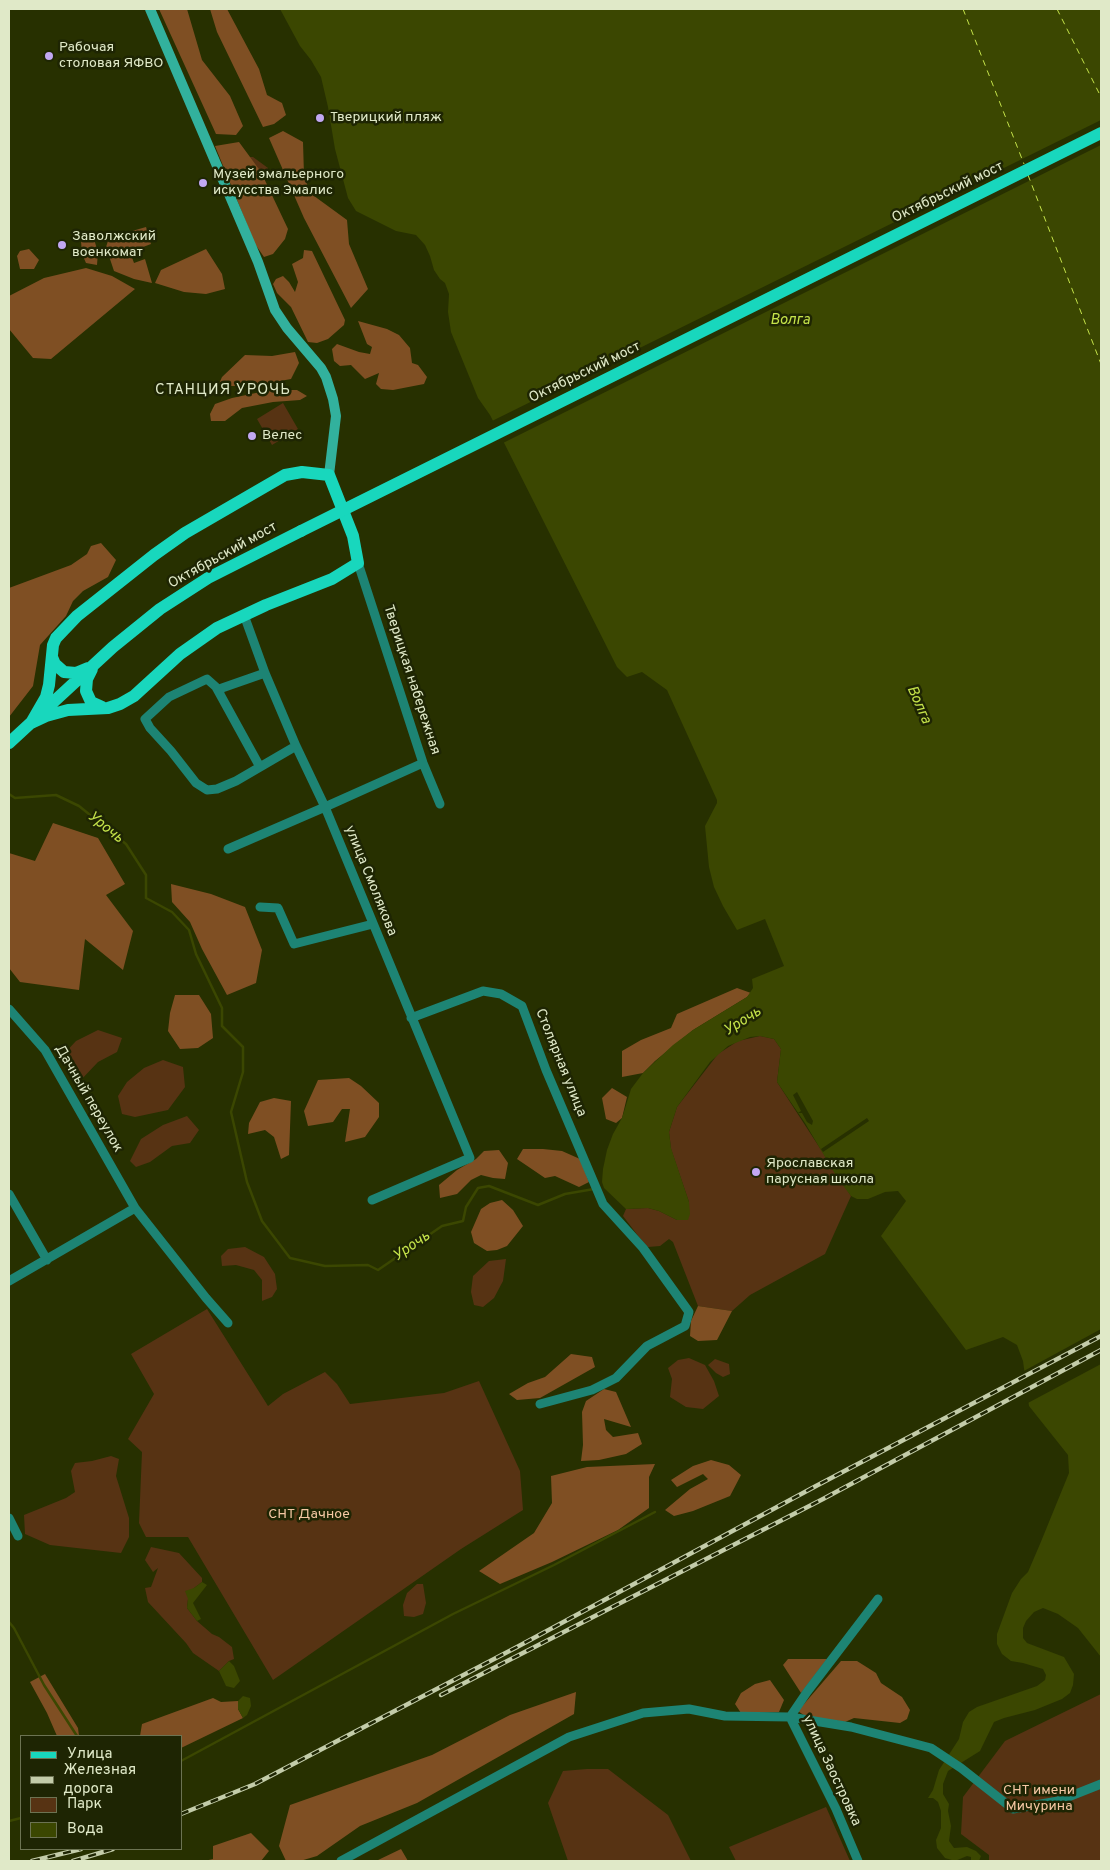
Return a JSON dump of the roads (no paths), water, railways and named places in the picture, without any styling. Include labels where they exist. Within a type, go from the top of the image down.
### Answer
[{"type":"main road","name":"Октябрьский мост","points":[[9,743],[136,627],[186,592],[232,566],[1101,133]]},
{"type":"main road","points":[[302,472],[329,475],[353,536],[358,563],[321,584],[244,614],[196,642],[127,701],[108,708],[68,710],[46,716],[31,723],[46,697],[51,676],[52,652],[56,638],[77,616],[185,533],[285,475],[302,472]]},
{"type":"main road","points":[[52,652],[54,664],[64,672],[76,673],[96,663]]},
{"type":"main road","points":[[96,663],[87,679],[86,691],[88,698],[96,706],[108,708]]},
{"type":"street","points":[[150,9],[254,254],[275,310],[326,377],[336,416],[329,475]]},
{"type":"street","name":"Тверицкая набережная","points":[[358,563],[423,762],[440,804]]},
{"type":"street","name":"улица Смолякова","points":[[244,614],[265,673],[296,746],[325,807],[470,1158],[372,1200]]},
{"type":"street","points":[[218,692],[222,688],[265,673]]},
{"type":"street","points":[[260,767],[218,692],[207,679],[169,697],[145,719],[150,728],[171,750],[196,783],[207,790],[217,789],[236,781],[260,767],[296,746]]},
{"type":"street","points":[[228,849],[423,762]]},
{"type":"street","points":[[260,907],[278,908],[294,944],[373,924]]},
{"type":"street","name":"Столярная улица","points":[[412,1018],[483,991],[501,994],[522,1006],[546,1070],[603,1204],[643,1248],[689,1312],[685,1326],[647,1346],[616,1378],[592,1390],[540,1404]]},
{"type":"street","name":"Дачный переулок","points":[[9,1009],[45,1050],[135,1208],[228,1323]]},
{"type":"street","points":[[9,1194],[46,1260]]},
{"type":"street","points":[[9,1282],[135,1208]]},
{"type":"street","points":[[9,1518],[18,1536]]},
{"type":"street","name":"улица Заостровка","points":[[858,1861],[836,1810],[790,1718],[807,1692],[878,1599]]},
{"type":"street","points":[[341,1861],[570,1737],[643,1712],[689,1709],[725,1716],[790,1718],[851,1728],[936,1750],[1013,1809],[1058,1801],[1101,1784]]},
{"type":"water","name":"Волга","points":[[280,9],[1101,9],[1101,1657],[1078,1628],[1058,1614],[1043,1608],[1034,1612],[1026,1621],[1023,1628],[1023,1638],[1027,1643],[1064,1657],[1074,1674],[1073,1685],[1070,1693],[1062,1699],[1035,1710],[994,1722],[980,1751],[948,1771],[943,1784],[943,1794],[949,1804],[948,1811],[951,1826],[949,1841],[954,1848],[967,1847],[976,1851],[981,1856],[979,1861],[971,1861],[971,1857],[967,1856],[955,1861],[945,1858],[937,1848],[936,1840],[941,1828],[941,1811],[938,1802],[933,1798],[928,1798],[933,1790],[939,1770],[959,1739],[963,1722],[969,1712],[977,1707],[1037,1686],[1045,1680],[1046,1675],[1043,1669],[1011,1661],[1002,1654],[997,1644],[997,1634],[1012,1593],[1028,1572],[1069,1473],[1068,1455],[1029,1406],[1023,1361],[1017,1345],[1003,1337],[966,1350],[881,1236],[906,1201],[898,1191],[885,1192],[868,1199],[857,1199],[851,1196],[838,1179],[805,1123],[777,1082],[781,1049],[774,1039],[760,1036],[750,1037],[728,1046],[710,1062],[677,1107],[669,1132],[671,1148],[689,1202],[690,1214],[688,1220],[677,1220],[648,1208],[626,1209],[604,1188],[602,1182],[603,1169],[607,1150],[622,1118],[631,1089],[643,1073],[673,1045],[693,1030],[747,997],[753,988],[752,979],[784,966],[765,919],[737,930],[723,906],[714,887],[709,867],[705,826],[717,800],[667,690],[642,672],[627,677],[617,667],[490,415],[478,398],[451,332],[448,312],[449,294],[445,283],[434,270],[425,245],[416,235],[396,231],[356,211],[348,198],[335,149],[321,77],[300,46]]},
{"type":"water","points":[[202,1582],[207,1585],[193,1603],[201,1619],[197,1621],[187,1608],[188,1599],[185,1591],[194,1588]]},
{"type":"water","points":[[229,1661],[234,1666],[240,1681],[234,1688],[226,1686],[219,1671]]},
{"type":"water","points":[[243,1696],[250,1698],[251,1706],[247,1715],[243,1718],[238,1709],[238,1701]]},
{"type":"waterway","name":"Урочь","points":[[9,794],[15,798],[56,795],[79,806],[126,844],[146,875],[146,898],[172,912],[189,930],[196,954],[222,1008],[222,1026],[243,1047],[243,1072],[231,1112],[247,1182],[262,1221],[290,1258],[325,1266],[368,1265],[378,1270],[442,1226],[463,1221],[466,1207],[478,1188],[489,1186],[538,1205],[565,1194],[594,1189]]},
{"type":"waterway","points":[[182,1760],[453,1614],[554,1565],[655,1512]]},
{"type":"waterway","points":[[9,1622],[44,1685],[76,1735]]},
{"type":"waterway","points":[[9,1821],[20,1818]]},
{"type":"railway","points":[[182,1814],[255,1784],[517,1647],[816,1486],[1101,1336]]},
{"type":"railway","points":[[441,1695],[823,1499],[1101,1350]]},
{"type":"railway","points":[[32,1861],[77,1850]]},
{"type":"railway","points":[[73,1861],[110,1850]]},
{"type":"place","name":"Рабочая столовая ЯФВО","points":[[49,56]]},
{"type":"place","name":"Тверицкий пляж","points":[[320,118]]},
{"type":"place","name":"Музей эмальерного искусства Эмалис","points":[[203,183]]},
{"type":"place","name":"Заволжский военкомат","points":[[62,245]]},
{"type":"place","name":"Велес","points":[[252,436]]},
{"type":"place","name":"Ярославская парусная школа","points":[[756,1172]]},
{"type":"district","name":"СТАНЦИЯ УРОЧЬ","points":[[223,391]]},
{"type":"park label","name":"СНТ Дачное","points":[[309,1515]]},
{"type":"park label","name":"СНТ имени Мичурина","points":[[1039,1799]]}]
